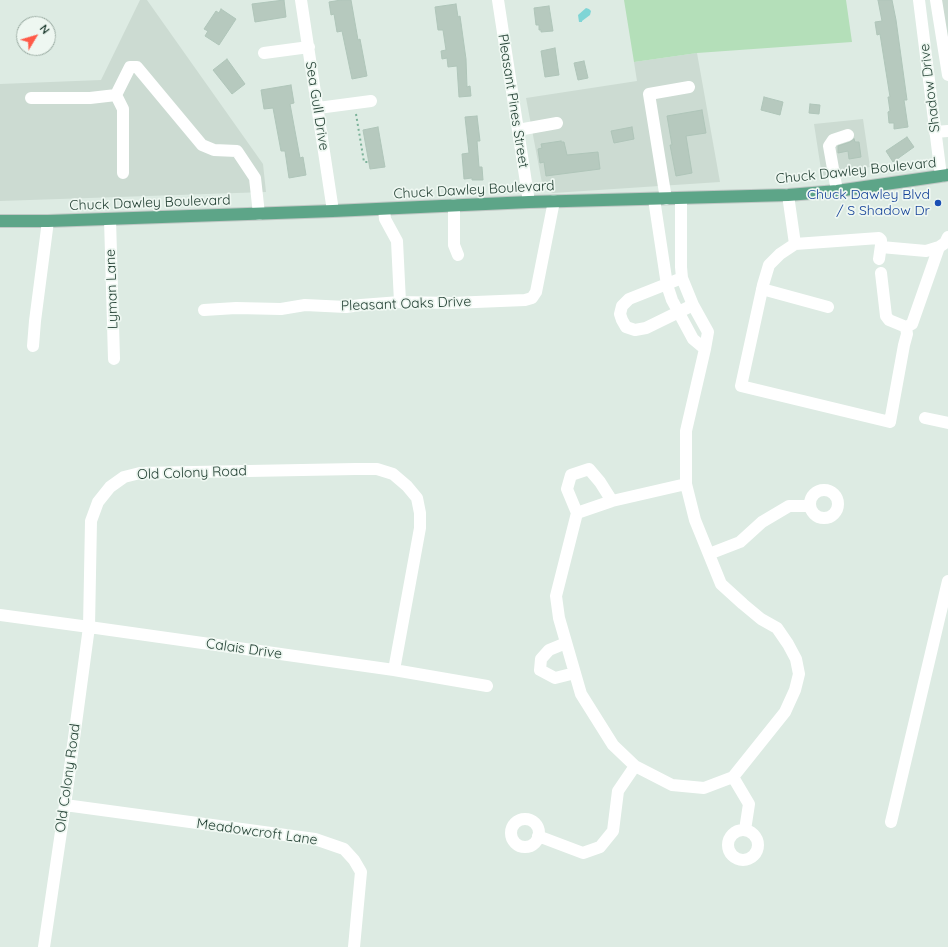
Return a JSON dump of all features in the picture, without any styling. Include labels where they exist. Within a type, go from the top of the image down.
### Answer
[{"type":"main road","name":"Chuck Dawley Boulevard","points":[[0,221],[48,221],[259,214],[554,201],[788,195],[837,191],[945,176]]},
{"type":"street","name":"Sea Gull Drive","points":[[301,0],[333,211]]},
{"type":"street","name":"Pleasant Pines Street","points":[[498,0],[529,202]]},
{"type":"street","name":"Shadow Drive","points":[[919,0],[935,132],[945,176]]},
{"type":"street","name":"Shadow Drive","points":[[936,0],[946,50],[948,75]]},
{"type":"street","points":[[264,53],[308,48]]},
{"type":"street","points":[[116,94],[130,67],[137,67],[202,145],[214,150],[237,151],[255,178],[259,214]]},
{"type":"street","points":[[689,87],[649,94],[667,284],[678,313],[693,339],[706,349]]},
{"type":"street","points":[[31,98],[90,98],[116,94]]},
{"type":"street","points":[[116,94],[124,109],[123,173]]},
{"type":"street","points":[[318,108],[371,100]]},
{"type":"street","points":[[518,130],[557,123]]},
{"type":"street","points":[[935,132],[948,131]]},
{"type":"street","points":[[837,191],[830,146],[833,140],[848,135]]},
{"type":"street","points":[[788,195],[795,244]]},
{"type":"street","points":[[612,501],[600,482],[589,469],[571,475],[567,489],[577,513],[556,596],[559,618],[581,694],[613,745],[635,766],[672,784],[704,788],[733,777],[786,712],[795,690],[798,674],[796,659],[788,644],[776,628],[761,619],[721,584],[695,520],[686,484],[686,431],[706,349],[708,332],[693,305],[682,278],[681,198]]},
{"type":"street","name":"Pleasant Oaks Drive","points":[[204,310],[281,308],[306,305],[346,307],[400,302],[451,303],[525,300],[532,298],[536,292],[554,201]]},
{"type":"street","points":[[454,205],[454,245],[458,255]]},
{"type":"street","points":[[384,209],[385,219],[397,241],[400,302]]},
{"type":"street","name":"Lyman Lane","points":[[110,219],[114,359]]},
{"type":"street","points":[[33,346],[48,221]]},
{"type":"street","points":[[906,327],[907,334],[890,422],[741,386],[769,265],[780,254],[795,244],[879,238],[881,240],[880,253],[926,251],[939,247],[948,237]]},
{"type":"street","points":[[882,273],[886,316],[889,320],[906,327],[912,324],[939,247]]},
{"type":"street","points":[[682,278],[629,299],[622,306],[620,314],[622,320],[626,327],[636,330],[646,328],[693,305]]},
{"type":"street","points":[[762,290],[828,307]]},
{"type":"street","points":[[925,418],[948,424]]},
{"type":"street","name":"Old Colony Road","points":[[44,947],[89,626],[91,521],[98,502],[110,487],[124,477],[140,473],[377,469],[393,474],[407,486],[417,498],[420,513],[420,528],[394,670]]},
{"type":"street","points":[[577,513],[612,501],[686,484]]},
{"type":"street","points":[[709,554],[740,542],[762,522],[789,506],[810,506]]},
{"type":"street","points":[[891,822],[948,581]]},
{"type":"street","name":"Calais Drive","points":[[0,615],[89,626],[394,670],[487,686]]},
{"type":"street","points":[[566,643],[549,650],[541,659],[540,670],[555,678],[575,673]]},
{"type":"street","points":[[538,836],[583,854],[600,847],[613,831],[618,790],[635,766]]},
{"type":"street","points":[[733,777],[749,804],[745,830]]},
{"type":"street","name":"Meadowcroft Lane","points":[[65,805],[315,839],[344,849],[354,860],[361,872],[354,947]]},
{"type":"path","points":[[354,103],[360,131],[361,146],[366,160]]},
{"type":"path","points":[[361,146],[365,145]]},
{"type":"shaded area","points":[[140,0],[147,0],[263,164],[266,192],[0,201],[0,84],[101,80]]},
{"type":"shaded area","points":[[941,0],[948,0],[948,51]]},
{"type":"shaded area","points":[[697,53],[720,182],[553,193],[545,189],[542,183],[526,98],[637,81],[634,62]]},
{"type":"shaded area","points":[[863,119],[870,167],[822,176],[814,124]]},
{"type":"green space","points":[[624,0],[846,0],[852,42],[697,53],[634,62]]},
{"type":"water","points":[[586,8],[591,11],[590,15],[582,22],[579,22],[578,15]]},
{"type":"building","points":[[284,0],[286,17],[255,22],[252,4]]},
{"type":"building","points":[[351,0],[358,40],[360,39],[367,76],[352,79],[342,31],[337,32],[334,14],[331,15],[329,2]]},
{"type":"building","points":[[878,0],[892,0],[907,100],[904,100],[908,127],[894,129],[894,123],[889,123],[888,112],[890,111],[888,97],[890,97],[880,34],[877,35],[875,22],[882,21]]},
{"type":"building","points":[[456,4],[458,17],[460,16],[466,59],[467,87],[470,86],[471,96],[459,97],[457,66],[448,67],[447,58],[442,59],[441,51],[446,50],[443,30],[438,30],[435,7]]},
{"type":"building","points":[[549,6],[553,31],[541,32],[541,30],[539,30],[539,25],[536,25],[534,8]]},
{"type":"building","points":[[221,9],[236,19],[219,45],[205,36],[208,31],[204,29],[216,11],[219,13]]},
{"type":"building","points":[[555,48],[559,75],[545,77],[541,51]]},
{"type":"building","points":[[227,59],[245,84],[232,94],[213,70]]},
{"type":"building","points":[[584,61],[588,78],[578,80],[574,63]]},
{"type":"building","points":[[291,85],[294,103],[290,104],[300,158],[303,157],[306,175],[289,178],[285,151],[281,151],[273,108],[264,109],[261,90]]},
{"type":"building","points":[[764,97],[783,102],[780,115],[761,110]]},
{"type":"building","points":[[810,104],[820,105],[819,114],[809,113]]},
{"type":"building","points":[[702,110],[706,133],[686,136],[692,173],[676,176],[670,145],[672,145],[667,116]]},
{"type":"building","points":[[477,116],[480,141],[477,141],[479,167],[482,167],[483,180],[472,180],[472,178],[464,179],[462,154],[469,153],[465,117]]},
{"type":"building","points":[[378,127],[385,167],[370,169],[363,130]]},
{"type":"building","points":[[632,127],[634,139],[614,143],[611,131]]},
{"type":"building","points":[[907,137],[914,147],[893,162],[886,151]]},
{"type":"building","points":[[854,139],[855,142],[859,142],[861,157],[849,159],[848,151],[838,153],[838,146]]},
{"type":"building","points":[[561,141],[564,142],[567,155],[598,152],[600,169],[546,176],[544,162],[540,163],[538,149],[542,148],[541,144]]},
{"type":"place","name":"Chuck Dawley Blvd / S Shadow Dr","points":[[938,203]]}]
